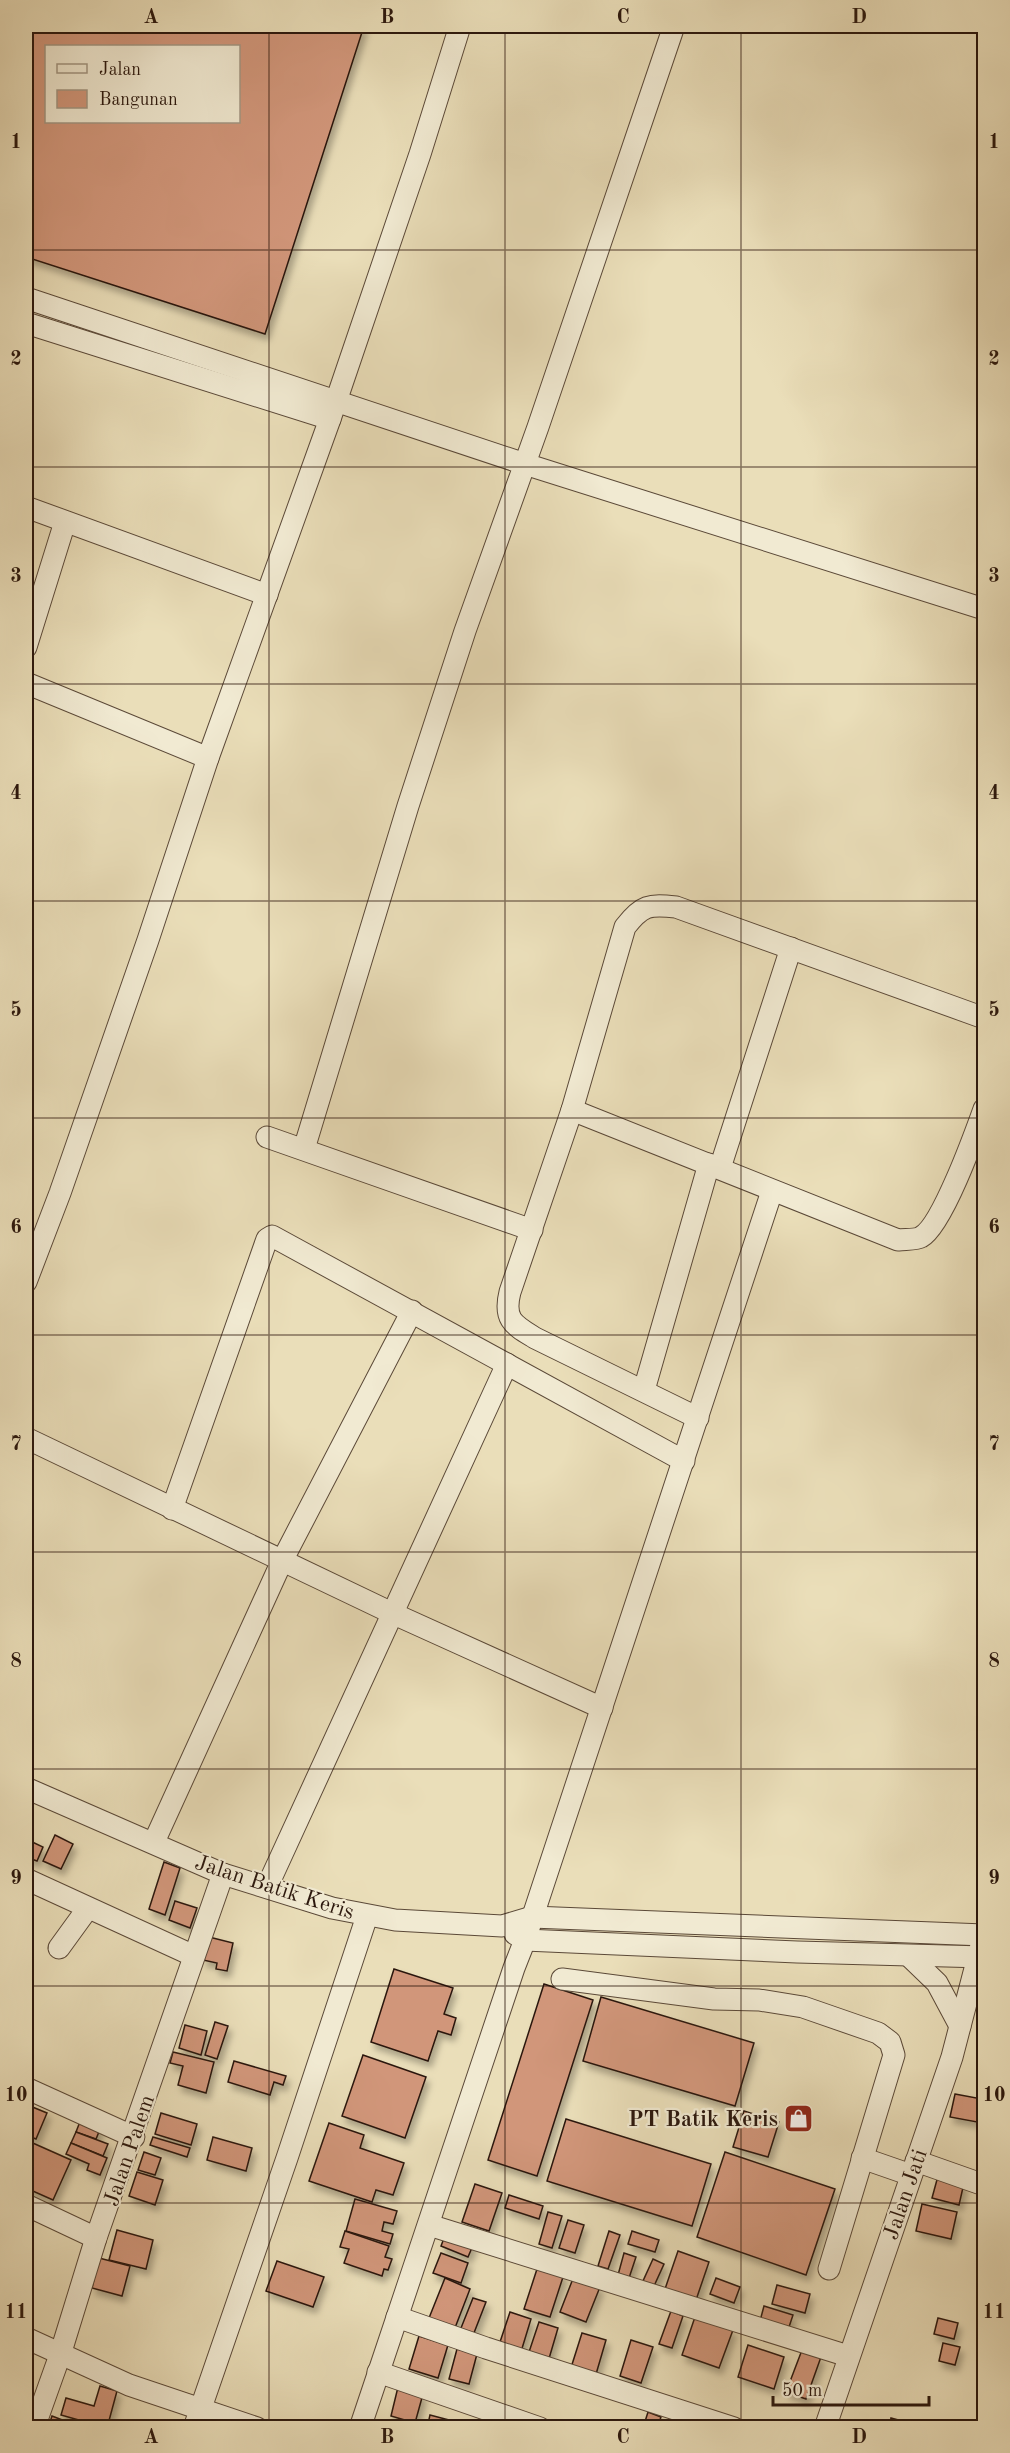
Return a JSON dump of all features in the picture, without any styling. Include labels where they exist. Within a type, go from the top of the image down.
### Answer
[{"type":"street","points":[[26,1282],[95,1092],[208,758],[333,411],[420,154],[460,26]]},
{"type":"street","points":[[304,1149],[412,795],[465,631],[525,464],[674,26]]},
{"type":"street","points":[[26,298],[172,347],[333,411]]},
{"type":"street","points":[[26,323],[165,368],[525,464],[984,609]]},
{"type":"street","points":[[165,368],[172,347]]},
{"type":"street","points":[[26,507],[267,595]]},
{"type":"street","points":[[26,647],[66,522]]},
{"type":"street","points":[[26,683],[208,758]]},
{"type":"street","points":[[698,1418],[535,1338],[514,1324],[507,1315],[506,1305],[572,1110],[625,927],[637,911],[653,904],[676,907],[984,1018]]},
{"type":"street","points":[[644,1390],[715,1166],[791,948]]},
{"type":"street","points":[[572,1110],[898,1239],[921,1238],[935,1225],[973,1140],[984,1109]]},
{"type":"street","points":[[267,1137],[532,1230]]},
{"type":"street","points":[[360,2427],[525,1940],[772,1191]]},
{"type":"street","points":[[172,1509],[269,1237],[275,1237],[684,1461]]},
{"type":"street","points":[[154,1842],[282,1561],[412,1311]]},
{"type":"street","points":[[267,1887],[507,1364]]},
{"type":"street","points":[[26,1438],[394,1614],[602,1708]]},
{"type":"street","name":"Jalan Batik Keris","points":[[26,1788],[224,1874],[332,1908],[367,1916],[501,1926]]},
{"type":"street","name":"Jalan Palem","points":[[34,2427],[60,2355],[96,2238],[134,2137],[194,1956],[224,1874]]},
{"type":"street","points":[[26,1879],[194,1956]]},
{"type":"street","points":[[59,1948],[88,1908]]},
{"type":"street","points":[[197,2418],[288,2158],[367,1916]]},
{"type":"street","points":[[501,1926],[532,1917],[984,1934]]},
{"type":"street","points":[[672,1946],[674,1922]]},
{"type":"street","points":[[501,1926],[525,1940],[797,1952],[982,1957]]},
{"type":"street","points":[[797,1952],[798,1926]]},
{"type":"street","name":"Jalan Jati","points":[[825,2427],[960,2026],[982,1957],[984,1934]]},
{"type":"street","points":[[909,1956],[937,1983],[960,2026]]},
{"type":"street","points":[[562,1979],[714,1999],[759,2000],[803,2007],[878,2033],[890,2042],[894,2055],[829,2269]]},
{"type":"street","points":[[26,2088],[134,2137]]},
{"type":"street","points":[[862,2158],[984,2185]]},
{"type":"street","points":[[26,2205],[96,2238]]},
{"type":"street","points":[[429,2225],[848,2356]]},
{"type":"street","points":[[397,2317],[486,2348],[734,2427]]},
{"type":"street","points":[[26,2338],[197,2418],[257,2427]]},
{"type":"street","points":[[378,2372],[540,2427]]},
{"type":"building","points":[[26,26],[364,26],[265,334],[26,257]]},
{"type":"building","points":[[55,1835],[73,1844],[61,1869],[43,1861]]},
{"type":"building","points":[[26,1839],[43,1847],[37,1861],[26,1857]]},
{"type":"building","points":[[164,1862],[180,1868],[165,1915],[149,1909]]},
{"type":"building","points":[[175,1901],[197,1908],[190,1928],[169,1920]]},
{"type":"building","points":[[209,1937],[233,1943],[227,1971],[216,1969],[217,1963],[203,1960]]},
{"type":"building","points":[[394,1969],[453,1988],[444,2014],[456,2018],[451,2035],[438,2031],[428,2061],[371,2042]]},
{"type":"building","points":[[544,1984],[593,2000],[537,2176],[488,2160]]},
{"type":"building","points":[[601,1997],[754,2043],[735,2106],[583,2061]]},
{"type":"building","points":[[215,2022],[228,2026],[217,2059],[205,2055]]},
{"type":"building","points":[[185,2025],[207,2031],[201,2055],[179,2048]]},
{"type":"building","points":[[173,2052],[214,2062],[206,2093],[178,2085],[183,2066],[170,2063]]},
{"type":"building","points":[[363,2055],[426,2077],[405,2138],[342,2116]]},
{"type":"building","points":[[234,2061],[286,2076],[283,2085],[274,2082],[270,2095],[228,2082]]},
{"type":"building","points":[[955,2094],[982,2099],[977,2122],[950,2117]]},
{"type":"building","points":[[30,2106],[47,2113],[36,2139],[26,2135],[26,2118]]},
{"type":"building","points":[[744,2111],[779,2122],[768,2157],[733,2147]]},
{"type":"building","points":[[161,2113],[197,2124],[191,2145],[155,2134]]},
{"type":"building","points":[[81,2119],[101,2127],[96,2139],[76,2132]]},
{"type":"building","points":[[566,2119],[711,2164],[692,2226],[547,2181]]},
{"type":"building","points":[[329,2123],[364,2135],[360,2148],[404,2163],[393,2195],[376,2190],[372,2202],[309,2181]]},
{"type":"building","points":[[76,2132],[108,2144],[103,2156],[71,2143]]},
{"type":"building","points":[[153,2137],[190,2148],[187,2157],[150,2145]]},
{"type":"building","points":[[213,2137],[252,2148],[246,2171],[207,2160]]},
{"type":"building","points":[[26,2140],[71,2160],[53,2200],[26,2188]]},
{"type":"building","points":[[71,2143],[107,2158],[100,2175],[87,2170],[89,2164],[66,2154]]},
{"type":"building","points":[[144,2152],[161,2158],[155,2175],[138,2170]]},
{"type":"building","points":[[725,2152],[835,2189],[806,2275],[697,2237]]},
{"type":"building","points":[[137,2172],[163,2180],[155,2205],[129,2196]]},
{"type":"building","points":[[938,2176],[964,2183],[959,2205],[932,2198]]},
{"type":"building","points":[[475,2184],[502,2193],[489,2231],[462,2222]]},
{"type":"building","points":[[509,2195],[543,2206],[539,2219],[505,2208]]},
{"type":"building","points":[[355,2199],[397,2211],[393,2224],[384,2222],[382,2231],[393,2234],[390,2244],[346,2231]]},
{"type":"building","points":[[922,2204],[957,2212],[951,2239],[916,2231]]},
{"type":"building","points":[[548,2212],[562,2216],[552,2248],[539,2244]]},
{"type":"building","points":[[568,2220],[584,2225],[575,2253],[559,2248]]},
{"type":"building","points":[[117,2230],[153,2240],[146,2269],[109,2260]]},
{"type":"building","points":[[345,2231],[389,2246],[385,2257],[392,2259],[388,2270],[384,2269],[382,2276],[344,2263],[349,2249],[340,2247]]},
{"type":"building","points":[[609,2231],[620,2235],[608,2269],[598,2266]]},
{"type":"building","points":[[632,2231],[659,2240],[655,2252],[628,2244]]},
{"type":"building","points":[[446,2233],[474,2243],[468,2257],[441,2246]]},
{"type":"building","points":[[678,2251],[709,2262],[696,2300],[665,2289]]},
{"type":"building","points":[[441,2253],[468,2263],[461,2283],[433,2273]]},
{"type":"building","points":[[624,2253],[636,2257],[629,2278],[618,2275]]},
{"type":"building","points":[[99,2258],[130,2266],[122,2296],[92,2288]]},
{"type":"building","points":[[653,2259],[664,2264],[654,2286],[643,2281]]},
{"type":"building","points":[[277,2261],[324,2277],[313,2307],[266,2291]]},
{"type":"building","points":[[538,2266],[564,2274],[550,2317],[524,2309]]},
{"type":"building","points":[[574,2276],[600,2287],[586,2322],[560,2312]]},
{"type":"building","points":[[445,2278],[470,2289],[453,2333],[427,2323]]},
{"type":"building","points":[[716,2278],[740,2287],[734,2303],[710,2294]]},
{"type":"building","points":[[777,2285],[810,2294],[805,2313],[772,2304]]},
{"type":"building","points":[[473,2298],[486,2302],[472,2338],[459,2333]]},
{"type":"building","points":[[764,2306],[793,2315],[788,2330],[760,2321]]},
{"type":"building","points":[[671,2311],[683,2316],[672,2348],[659,2344]]},
{"type":"building","points":[[510,2312],[531,2319],[520,2355],[498,2348]]},
{"type":"building","points":[[695,2317],[733,2330],[719,2368],[682,2355]]},
{"type":"building","points":[[938,2318],[958,2323],[954,2339],[934,2334]]},
{"type":"building","points":[[539,2322],[558,2328],[548,2362],[528,2355]]},
{"type":"building","points":[[582,2333],[606,2340],[594,2381],[569,2374]]},
{"type":"building","points":[[419,2336],[448,2345],[438,2378],[409,2369]]},
{"type":"building","points":[[631,2340],[653,2347],[641,2383],[620,2376]]},
{"type":"building","points":[[943,2343],[960,2347],[955,2365],[939,2361]]},
{"type":"building","points":[[748,2345],[784,2357],[774,2389],[738,2377]]},
{"type":"building","points":[[457,2349],[477,2354],[469,2384],[449,2379]]},
{"type":"building","points":[[802,2350],[821,2357],[806,2399],[786,2392]]},
{"type":"building","points":[[100,2386],[117,2391],[107,2428],[61,2415],[66,2398],[94,2406]]},
{"type":"building","points":[[398,2387],[423,2394],[415,2423],[391,2416]]},
{"type":"building","points":[[648,2412],[661,2417],[657,2428],[643,2428]]},
{"type":"building","points":[[430,2415],[468,2425],[467,2428],[427,2428]]},
{"type":"building","points":[[52,2416],[83,2428],[48,2428]]},
{"type":"building","points":[[891,2418],[910,2423],[909,2428],[889,2428]]},
{"type":"place","name":"PT Batik Keris","points":[[799,2118]]}]
